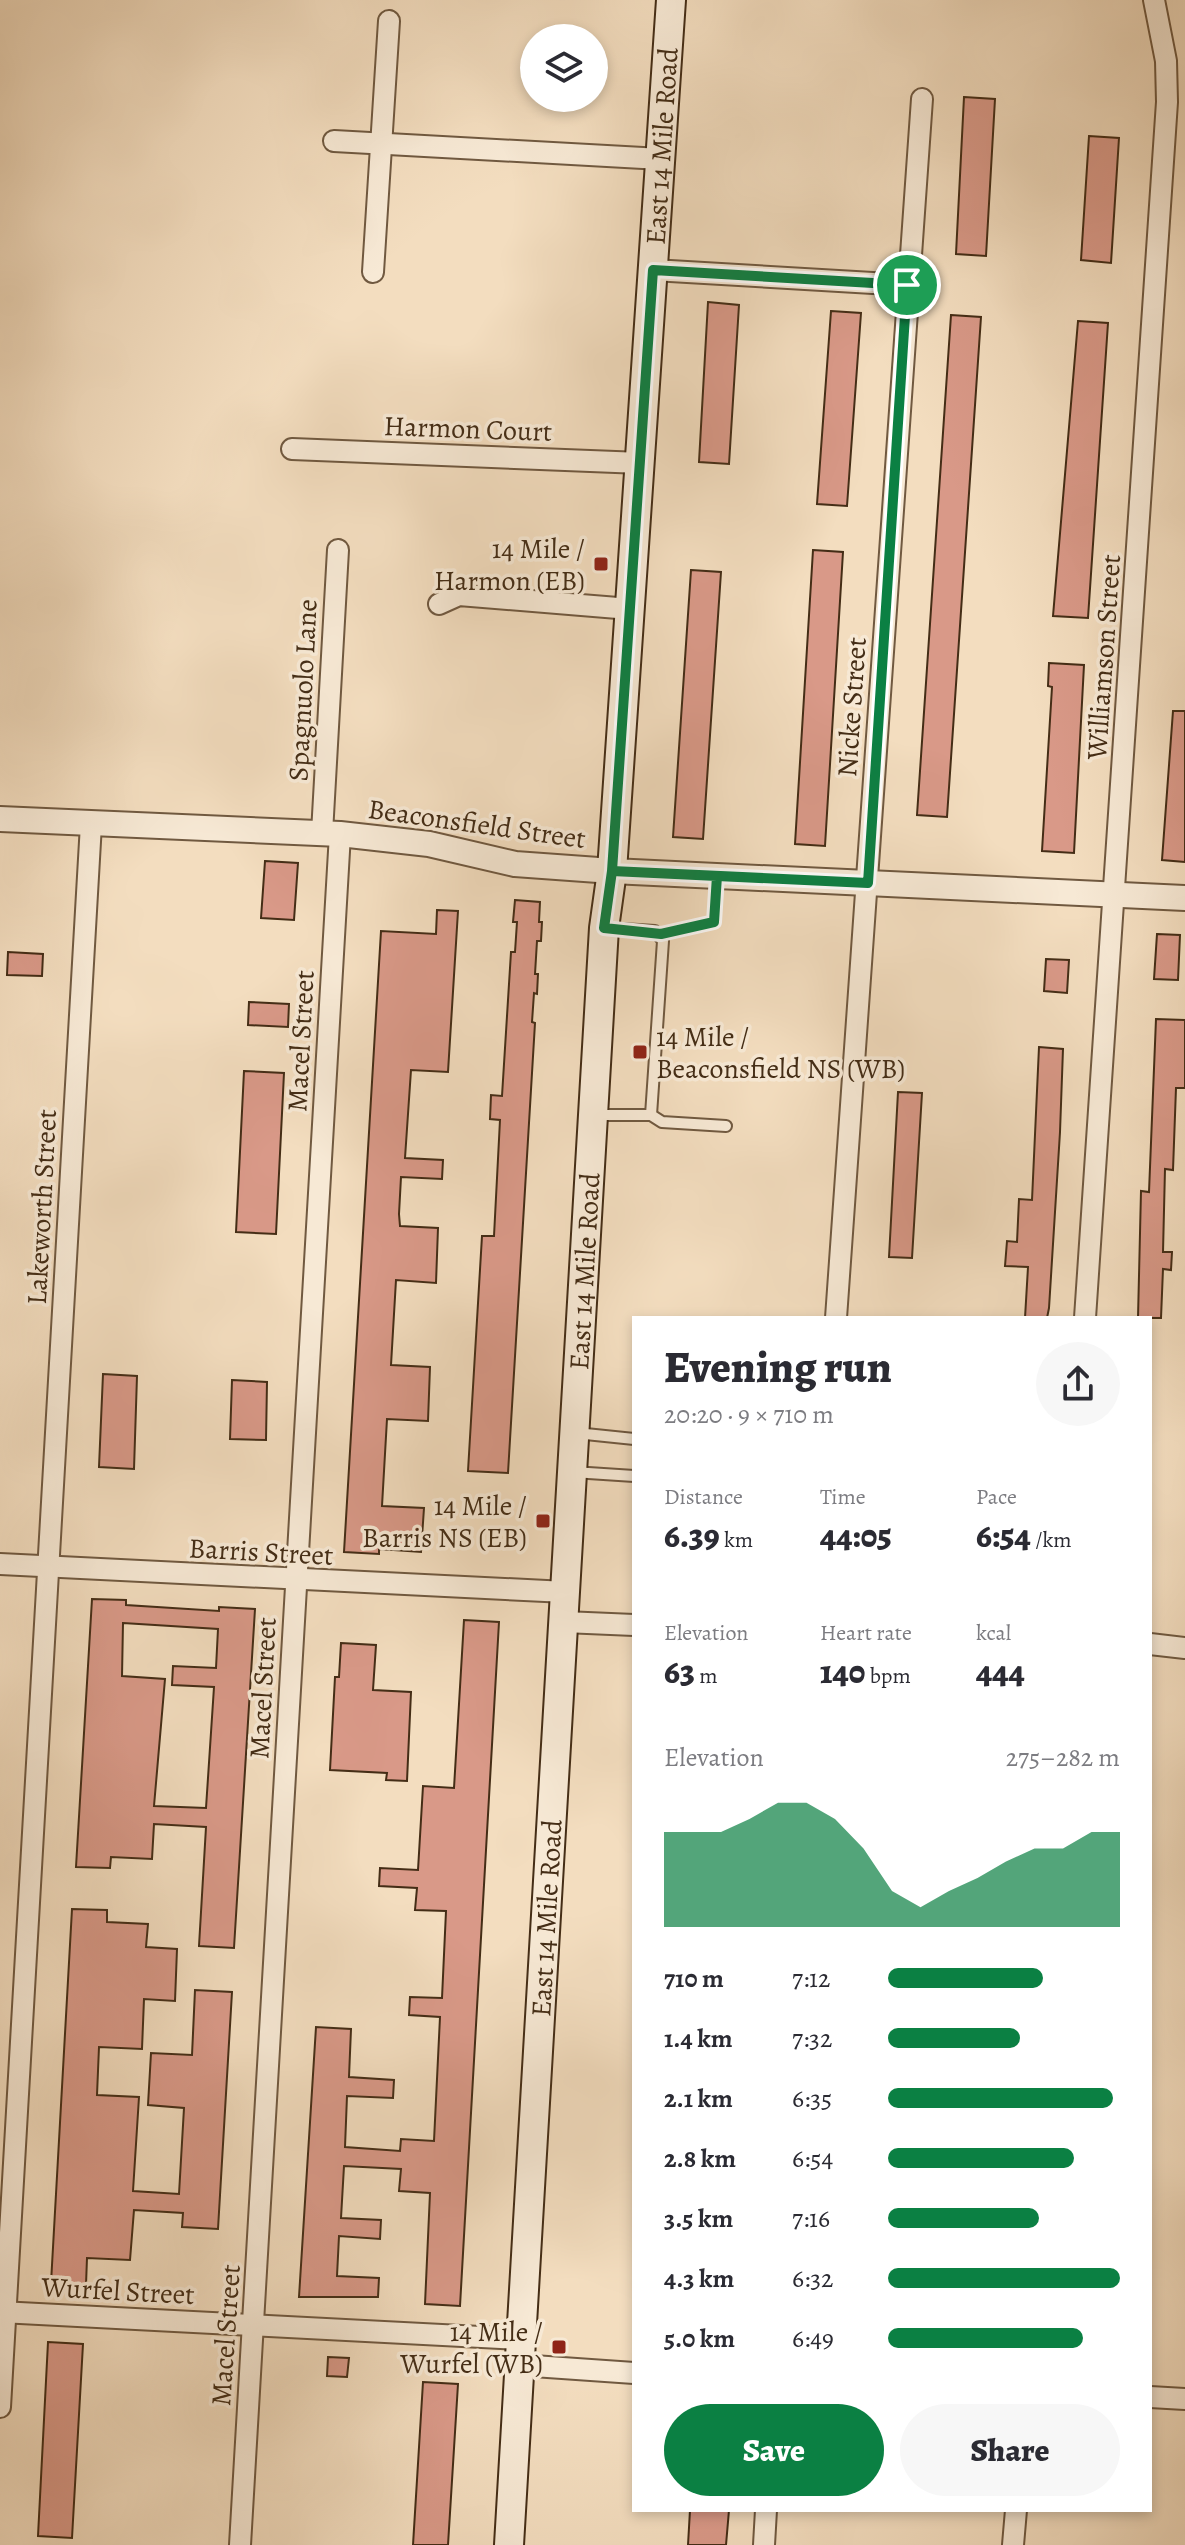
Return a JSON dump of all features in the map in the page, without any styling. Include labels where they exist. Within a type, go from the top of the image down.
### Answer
[{"type":"main road","name":"East 14 Mile Road","points":[[509,2545],[604,928],[612,871],[671,0]]},
{"type":"street","name":"Williamson Street","points":[[1085,1316],[1167,102],[1165,47],[1154,0]]},
{"type":"street","points":[[373,272],[389,21]]},
{"type":"street","name":"Nicke Street","points":[[836,1316],[922,99]]},
{"type":"street","points":[[334,141],[661,159]]},
{"type":"street","points":[[653,270],[907,285]]},
{"type":"street","name":"Harmon Court","points":[[292,449],[641,463]]},
{"type":"street","name":"Spagnuolo Lane","points":[[331,834],[338,550]]},
{"type":"street","points":[[439,604],[459,595],[630,609]]},
{"type":"street","name":"Beaconsfield Street","points":[[0,819],[331,834],[429,844],[515,864],[612,871],[1185,898]]},
{"type":"street","name":"Lakeworth Street","points":[[0,2407],[91,824]]},
{"type":"street","name":"Macel Street","points":[[240,2545],[296,1581],[331,834]]},
{"type":"street","name":"Barris Street","points":[[0,1564],[566,1592]]},
{"type":"street","points":[[564,1622],[632,1625]]},
{"type":"street","points":[[1152,1644],[1185,1648]]},
{"type":"street","name":"Wurfel Street","points":[[3,2313],[254,2325],[520,2352],[632,2373]]},
{"type":"street","points":[[1152,2397],[1185,2399]]},
{"type":"street","points":[[764,2545],[766,2512]]},
{"type":"street","points":[[1013,2545],[1016,2512]]},
{"type":"lane","points":[[604,928],[661,934],[714,922],[717,876]]},
{"type":"lane","points":[[651,1115],[661,934]]},
{"type":"lane","points":[[595,1115],[651,1115],[662,1122],[726,1126]]},
{"type":"lane","points":[[575,1433],[632,1439]]},
{"type":"lane","points":[[573,1472],[632,1476]]},
{"type":"building","points":[[964,97],[995,99],[986,256],[956,254]]},
{"type":"building","points":[[1089,136],[1119,138],[1111,263],[1081,260]]},
{"type":"building","points":[[708,302],[739,305],[729,464],[699,462]]},
{"type":"building","points":[[831,311],[861,313],[847,506],[817,504]]},
{"type":"building","points":[[951,315],[981,317],[947,817],[917,815]]},
{"type":"building","points":[[1078,321],[1108,323],[1088,618],[1053,616]]},
{"type":"building","points":[[813,550],[843,552],[825,846],[795,844]]},
{"type":"building","points":[[691,570],[721,572],[703,839],[673,837]]},
{"type":"building","points":[[1049,663],[1084,665],[1074,853],[1042,851],[1052,687],[1048,686]]},
{"type":"building","points":[[1173,711],[1185,711],[1185,862],[1162,860]]},
{"type":"building","points":[[265,861],[298,863],[294,920],[261,918]]},
{"type":"building","points":[[515,900],[540,902],[539,922],[542,922],[541,941],[537,941],[537,994],[534,993],[532,1022],[535,1023],[508,1473],[468,1471],[482,1236],[494,1236],[500,1120],[490,1119],[491,1095],[502,1096],[511,952],[515,952],[517,922],[513,922]]},
{"type":"building","points":[[437,910],[458,911],[448,1072],[411,1070],[405,1158],[443,1160],[442,1179],[401,1177],[399,1214],[400,1226],[438,1228],[436,1283],[396,1280],[391,1365],[430,1367],[428,1421],[387,1419],[382,1506],[424,1508],[421,1552],[379,1549],[379,1554],[344,1552],[381,931],[436,934]]},
{"type":"building","points":[[1157,934],[1180,935],[1178,980],[1154,979]]},
{"type":"building","points":[[8,952],[43,954],[42,976],[7,975]]},
{"type":"building","points":[[1046,959],[1069,960],[1067,993],[1044,991]]},
{"type":"building","points":[[249,1002],[289,1004],[288,1027],[248,1025]]},
{"type":"building","points":[[1156,1019],[1185,1020],[1185,1088],[1176,1088],[1173,1170],[1165,1169],[1163,1252],[1172,1252],[1171,1270],[1163,1269],[1161,1318],[1138,1316],[1141,1191],[1149,1192]]},
{"type":"building","points":[[1039,1047],[1063,1049],[1047,1316],[1025,1316],[1028,1267],[1005,1266],[1007,1241],[1017,1242],[1019,1199],[1032,1200]]},
{"type":"building","points":[[244,1071],[284,1073],[276,1234],[236,1232]]},
{"type":"building","points":[[898,1092],[922,1093],[912,1258],[889,1257]]},
{"type":"building","points":[[103,1374],[137,1376],[134,1469],[99,1467]]},
{"type":"building","points":[[232,1380],[267,1382],[266,1440],[230,1439]]},
{"type":"building","points":[[92,1599],[126,1600],[126,1605],[219,1611],[219,1607],[255,1609],[234,1948],[199,1946],[206,1827],[154,1824],[152,1859],[111,1857],[110,1868],[76,1867]],"holes":[[[123,1623],[218,1629],[216,1668],[173,1666],[172,1685],[214,1687],[206,1808],[154,1806],[165,1679],[122,1676]]]},
{"type":"building","points":[[464,1620],[499,1622],[460,2306],[425,2304],[430,2193],[399,2191],[401,2169],[344,2166],[341,2218],[381,2220],[380,2239],[339,2236],[337,2276],[379,2278],[378,2297],[299,2297],[316,2027],[351,2029],[349,2077],[394,2080],[393,2098],[347,2096],[345,2147],[400,2151],[401,2139],[434,2141],[440,2017],[409,2015],[410,1997],[442,1998],[446,1911],[415,1910],[417,1888],[379,1886],[380,1868],[418,1870],[423,1786],[454,1788]]},
{"type":"building","points":[[341,1643],[376,1645],[373,1690],[411,1692],[407,1781],[386,1780],[387,1773],[330,1770],[335,1677],[339,1677]]},
{"type":"building","points":[[72,1909],[107,1910],[107,1922],[148,1924],[146,1947],[177,1949],[175,2001],[144,1999],[142,2049],[99,2047],[97,2095],[139,2097],[133,2191],[179,2194],[184,2108],[148,2105],[151,2053],[192,2055],[195,1990],[232,1992],[218,2229],[182,2227],[183,2213],[134,2210],[130,2260],[87,2258],[86,2285],[51,2283]]},
{"type":"building","points":[[48,2342],[83,2344],[72,2538],[38,2536]]},
{"type":"building","points":[[328,2357],[349,2358],[347,2377],[327,2376]]},
{"type":"building","points":[[423,2382],[458,2384],[448,2545],[413,2545]]},
{"type":"building","points":[[690,2512],[729,2512],[726,2545],[688,2545]]},
{"type":"place","name":"14 Mile / Harmon (EB)","points":[[601,564]]},
{"type":"place","name":"14 Mile / Beaconsfield NS (WB)","points":[[640,1052]]},
{"type":"place","name":"14 Mile / Barris NS (EB)","points":[[543,1521]]},
{"type":"place","name":"14 Mile / Wurfel (WB)","points":[[559,2347]]},
{"type":"route","points":[[907,285],[653,270],[612,871],[717,876],[714,922],[661,934],[604,928],[612,871],[868,883],[907,285]]}]
